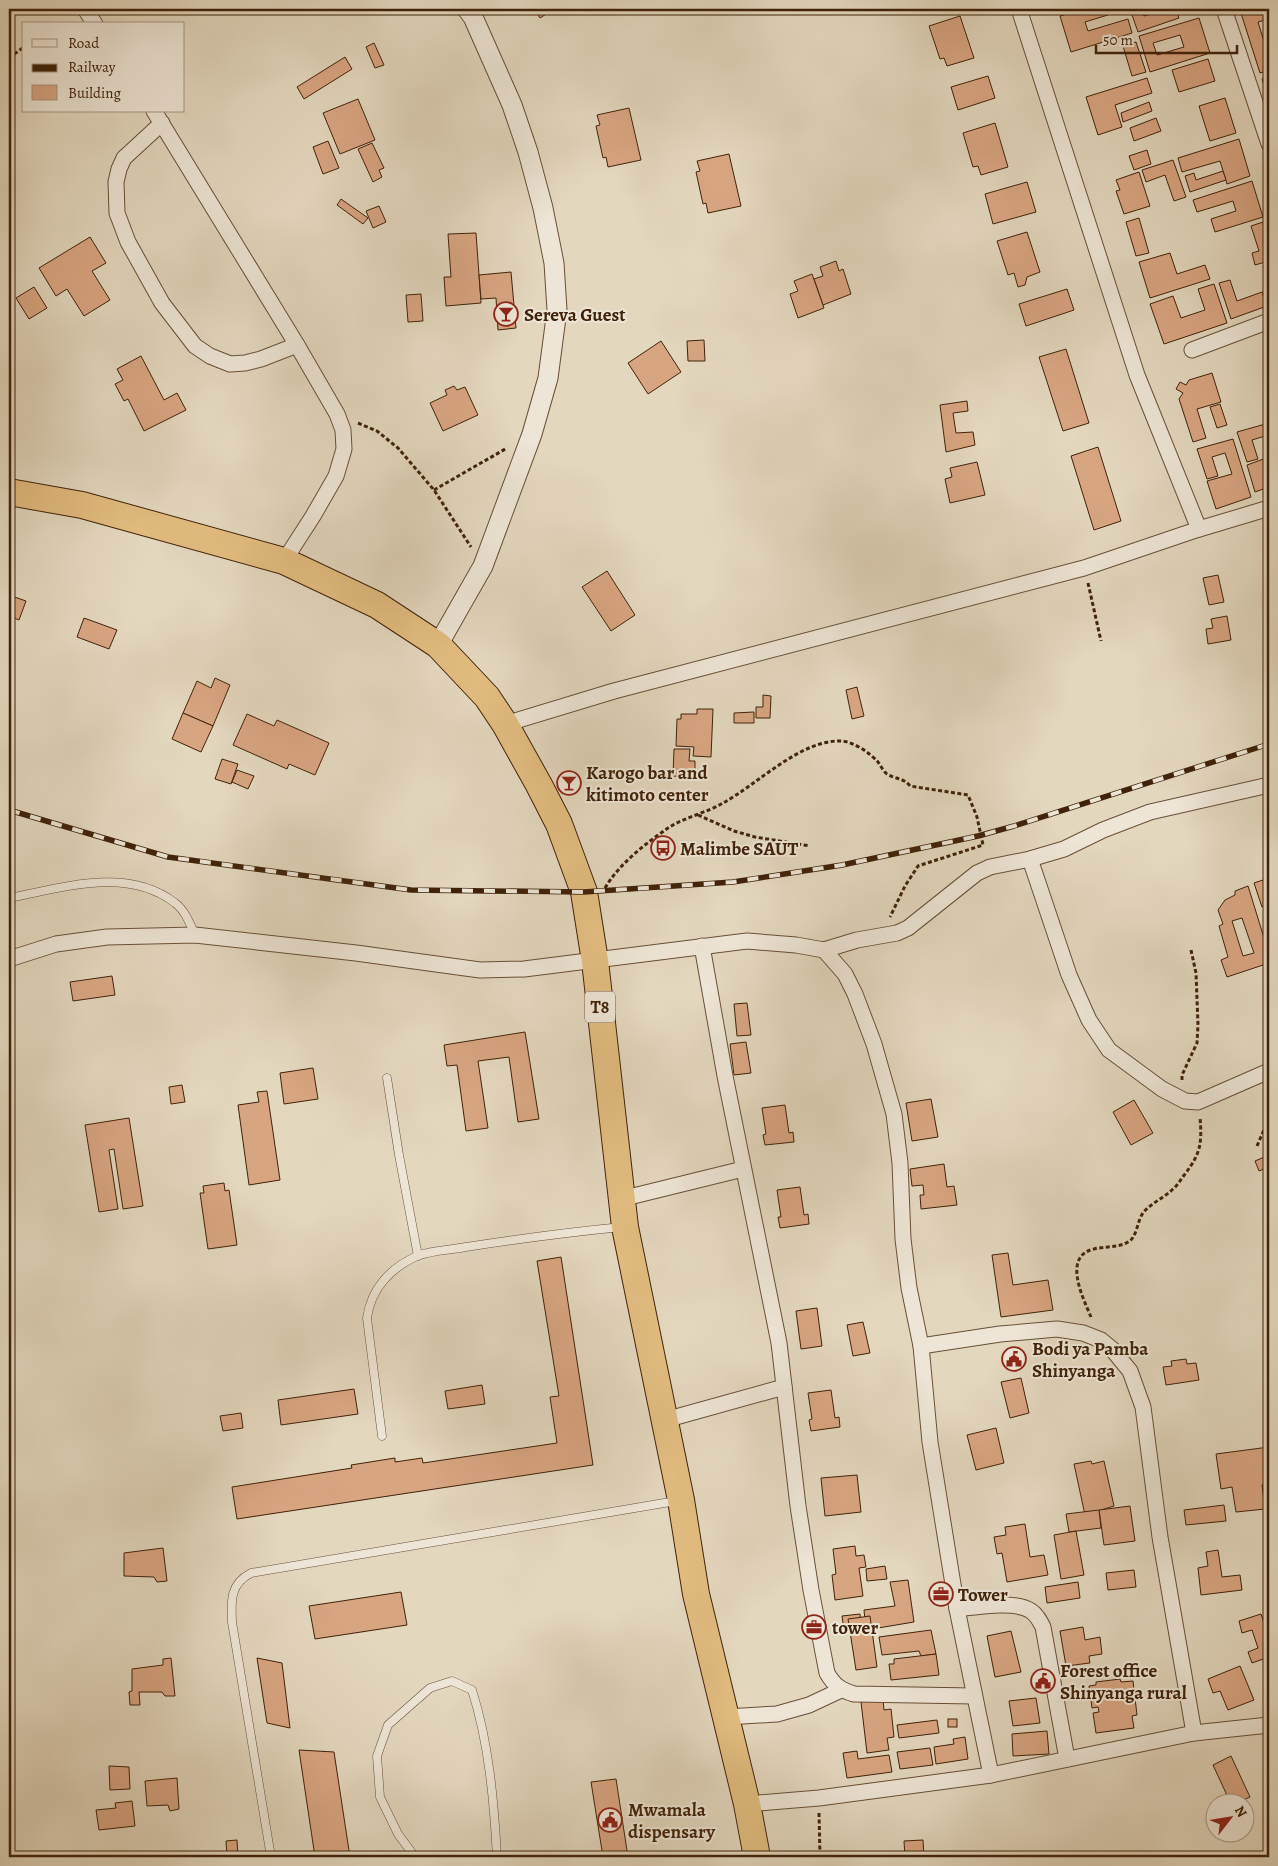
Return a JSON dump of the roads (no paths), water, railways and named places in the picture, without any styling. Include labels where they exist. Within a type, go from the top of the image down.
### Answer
[{"type":"highway","name":"T8","points":[[9,492],[82,506],[284,561],[377,605],[438,645],[486,697],[505,724],[540,785],[559,824],[584,892],[595,961],[625,1227],[681,1500],[696,1594],[747,1804],[757,1857]]},
{"type":"street","points":[[85,9],[94,22]]},
{"type":"street","points":[[438,645],[483,566],[532,434],[548,378],[557,310],[554,263],[528,152],[512,105],[473,17],[467,9]]},
{"type":"street","points":[[1019,9],[1137,376],[1199,529]]},
{"type":"street","points":[[1224,9],[1269,144]]},
{"type":"street","points":[[284,561],[336,476],[344,449],[343,430],[337,414],[297,345],[158,117],[124,158],[116,182],[117,213],[128,242],[162,303],[195,346],[210,356],[230,364],[245,364],[297,345]]},
{"type":"street","points":[[1192,350],[1269,322]]},
{"type":"street","points":[[505,724],[614,692],[1084,568],[1199,529],[1269,508]]},
{"type":"street","points":[[9,959],[56,944],[107,937],[196,935],[356,953],[480,970],[524,969],[746,941],[796,945],[824,950],[908,928],[971,878],[990,866],[1030,859],[1064,849],[1103,830],[1150,812],[1269,785]]},
{"type":"street","points":[[1030,859],[1069,975],[1089,1020],[1109,1050],[1162,1089],[1192,1101],[1269,1071]]},
{"type":"street","points":[[702,946],[743,1170],[778,1344],[793,1471],[811,1590],[827,1673],[832,1682],[841,1690],[854,1694],[974,1696]]},
{"type":"street","points":[[824,950],[845,974],[855,994],[874,1044],[894,1114],[900,1163],[903,1239],[909,1288],[921,1346],[930,1442],[956,1609],[991,1775]]},
{"type":"street","points":[[621,1198],[743,1170]]},
{"type":"street","points":[[921,1346],[1000,1334],[1057,1329],[1083,1332],[1101,1340],[1112,1349],[1130,1371],[1143,1407],[1160,1537],[1194,1733]]},
{"type":"street","points":[[665,1420],[784,1387]]},
{"type":"street","points":[[956,1609],[1018,1606],[1030,1611],[1038,1618],[1043,1627],[1067,1759]]},
{"type":"street","points":[[726,1716],[777,1714],[809,1705],[841,1690]]},
{"type":"street","points":[[747,1804],[818,1798],[991,1775],[1194,1733],[1267,1730]]},
{"type":"lane","points":[[9,898],[80,884],[123,882],[148,888],[176,903],[196,935]]},
{"type":"lane","points":[[387,1078],[418,1256]]},
{"type":"lane","points":[[382,1436],[368,1318],[369,1304],[374,1292],[384,1278],[394,1269],[418,1256],[560,1233],[625,1227]]},
{"type":"lane","points":[[271,1857],[232,1622],[231,1603],[235,1587],[242,1578],[251,1573],[261,1571],[681,1500]]},
{"type":"lane","points":[[415,1857],[398,1834],[380,1797],[377,1756],[388,1725],[430,1688],[452,1681],[472,1690],[481,1718],[495,1818],[497,1857]]},
{"type":"railway","points":[[9,810],[168,857],[411,890],[584,892],[733,882],[842,865],[978,836],[1269,744]]},
{"type":"place","name":"Sereva Guest","points":[[506,314]]},
{"type":"place","name":"Karogo bar and kitimoto center","points":[[569,783]]},
{"type":"place","name":"Malimbe SAUT","points":[[663,848]]},
{"type":"place","name":"Bodi ya Pamba Shinyanga","points":[[1014,1359]]},
{"type":"place","name":"Tower","points":[[941,1594]]},
{"type":"place","name":"tower","points":[[814,1627]]},
{"type":"place","name":"Forest office Shinyanga rural","points":[[1043,1681]]},
{"type":"place","name":"Mwamala dispensary","points":[[610,1820]]}]
